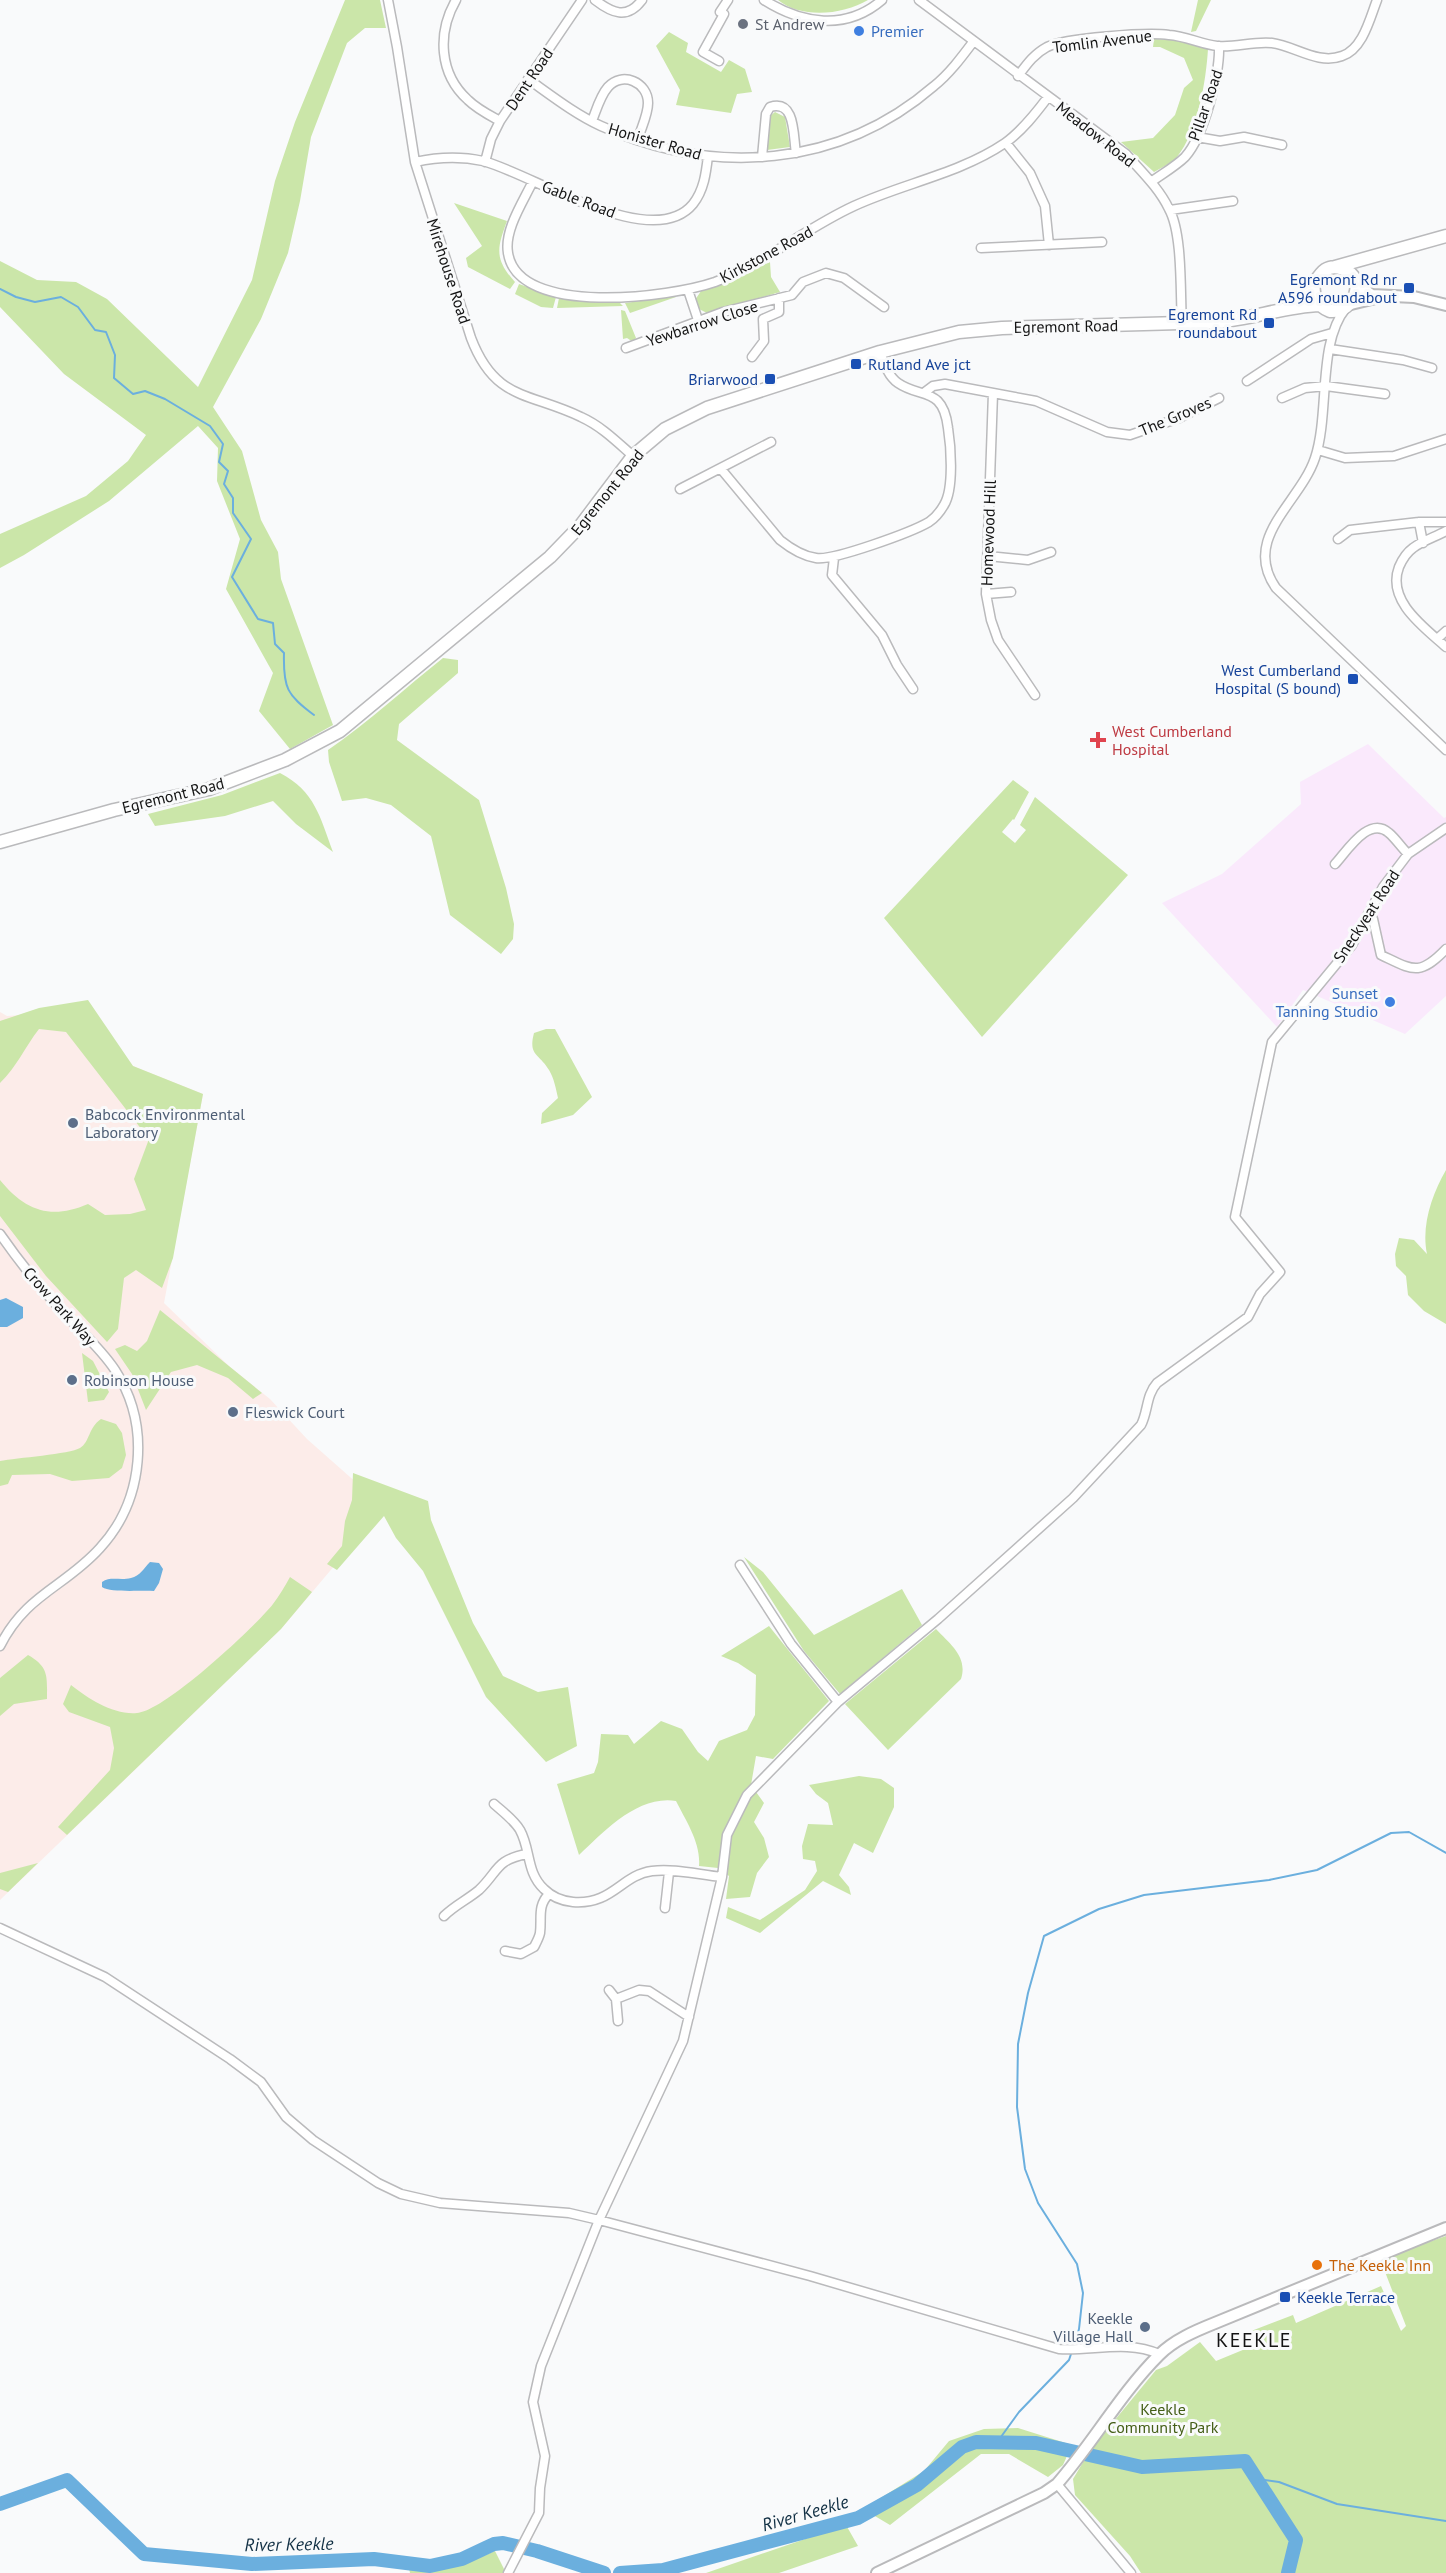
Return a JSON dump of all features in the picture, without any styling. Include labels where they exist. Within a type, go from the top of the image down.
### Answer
[{"type":"highway","points":[[1280,310],[1296,302],[1323,271],[1446,236]]},
{"type":"highway","points":[[1355,281],[1368,262],[1379,256]]},
{"type":"highway","points":[[1314,284],[1314,295],[1323,307],[1339,311],[1349,306],[1356,297],[1355,281],[1347,271],[1335,267]]},
{"type":"highway","name":"Egremont Road","points":[[0,842],[114,810],[209,789],[285,760],[339,731],[550,557],[581,525],[633,456],[665,429],[693,414],[880,352],[920,341],[977,330],[1231,321],[1280,310],[1323,307]]},
{"type":"main road","points":[[1355,281],[1367,293],[1383,297],[1414,297],[1446,305]]},
{"type":"main road","points":[[1349,306],[1383,297]]},
{"type":"main road","points":[[877,2573],[1044,2493],[1057,2484],[1159,2354],[1193,2332],[1446,2228]]},
{"type":"street","name":"Mirehouse Road","points":[[388,0],[398,47],[415,162],[471,338],[480,359],[491,376],[514,393],[556,406],[600,427],[633,456]]},
{"type":"street","points":[[456,0],[447,17],[443,35],[448,71],[456,87],[468,101],[500,121]]},
{"type":"street","name":"Dent Road","points":[[485,162],[490,139],[500,121],[582,0]]},
{"type":"street","points":[[595,0],[610,10],[623,14],[630,12],[642,0]]},
{"type":"street","points":[[718,61],[703,52],[724,14],[720,12],[728,0]]},
{"type":"street","points":[[764,0],[797,17],[829,21],[858,16],[882,0]]},
{"type":"street","name":"Meadow Road","points":[[919,0],[1018,76],[1126,154],[1151,182],[1170,210],[1178,247],[1182,324]]},
{"type":"street","name":"Tomlin Avenue","points":[[1018,76],[1032,57],[1050,46],[1154,33],[1184,37],[1219,46],[1265,43],[1285,46],[1320,58],[1343,56],[1359,42],[1377,0]]},
{"type":"street","name":"Honister Road","points":[[528,79],[592,122],[638,139],[708,156],[762,157],[796,153],[836,144],[883,123],[935,86],[973,42]]},
{"type":"street","name":"Pillar Road","points":[[1151,182],[1185,156],[1197,137],[1218,75],[1219,46]]},
{"type":"street","points":[[592,122],[611,84],[620,80],[634,81],[646,92],[648,102],[638,139]]},
{"type":"street","name":"Kirkstone Road","points":[[533,181],[510,232],[507,244],[508,257],[513,268],[526,282],[561,293],[595,297],[638,296],[688,290],[751,265],[854,206],[962,166],[1006,143],[1032,118],[1048,97]]},
{"type":"street","points":[[762,157],[766,114],[770,107],[777,105],[785,107],[790,112],[796,153]]},
{"type":"street","points":[[1197,137],[1220,141],[1244,137],[1282,145]]},
{"type":"street","points":[[1006,143],[1030,173],[1045,206],[1049,245]]},
{"type":"street","name":"Gable Road","points":[[415,162],[452,158],[485,162],[579,202],[614,213],[644,219],[664,219],[683,213],[697,199],[704,182],[708,156]]},
{"type":"street","points":[[1170,210],[1233,201]]},
{"type":"street","points":[[981,248],[1102,242]]},
{"type":"street","points":[[752,357],[764,341],[763,320],[779,312],[780,298],[792,295],[803,282],[832,273],[844,278],[884,307]]},
{"type":"street","points":[[688,290],[698,321]]},
{"type":"street","name":"Yewbarrow Close","points":[[626,348],[698,321],[780,298]]},
{"type":"street","points":[[1349,306],[1332,333],[1318,450],[1305,481],[1269,534],[1265,555],[1269,576],[1276,588],[1446,750]]},
{"type":"street","points":[[1323,307],[1332,333]]},
{"type":"street","points":[[1247,381],[1311,339],[1332,333]]},
{"type":"street","points":[[1330,349],[1403,360],[1432,368]]},
{"type":"street","points":[[722,470],[768,528],[791,549],[816,558],[834,558],[928,523],[944,507],[948,493],[950,477],[948,428],[944,412],[938,401],[925,393],[898,383],[890,375],[880,352]]},
{"type":"street","points":[[925,393],[933,386],[945,384],[993,393]]},
{"type":"street","points":[[1282,398],[1305,388],[1326,387],[1385,394]]},
{"type":"street","name":"The Groves","points":[[993,393],[1036,400],[1107,432],[1130,435],[1179,418],[1219,398]]},
{"type":"street","name":"Homewood Hill","points":[[993,393],[986,594],[998,640],[1035,695]]},
{"type":"street","points":[[1318,450],[1345,459],[1394,456],[1446,439]]},
{"type":"street","points":[[680,489],[722,470],[771,442]]},
{"type":"street","points":[[1419,522],[1424,543]]},
{"type":"street","points":[[1338,538],[1350,530],[1419,522],[1446,522]]},
{"type":"street","points":[[1446,531],[1413,548],[1406,554],[1397,573],[1403,604],[1446,647]]},
{"type":"street","points":[[988,556],[1028,560],[1051,552]]},
{"type":"street","points":[[834,558],[832,575],[882,635],[903,676],[913,688]]},
{"type":"street","points":[[986,594],[1011,592]]},
{"type":"street","points":[[1437,639],[1446,631]]},
{"type":"street","points":[[1335,864],[1367,830],[1377,827],[1387,831],[1408,854]]},
{"type":"street","name":"Sneckyeat Road","points":[[838,1702],[938,1619],[1073,1498],[1141,1425],[1146,1416],[1149,1394],[1157,1383],[1248,1317],[1260,1294],[1280,1272],[1235,1217],[1272,1042],[1352,945],[1383,887],[1408,854],[1445,831]]},
{"type":"street","points":[[1368,914],[1373,919],[1381,955],[1406,967],[1421,969],[1430,965],[1446,949]]},
{"type":"street","name":"Crow Park Way","points":[[0,1234],[45,1291],[116,1372],[132,1407],[137,1429],[138,1456],[135,1483],[129,1502],[110,1536],[82,1565],[28,1606],[9,1630],[0,1646]]},
{"type":"street","points":[[508,2573],[539,2513],[545,2456],[533,2402],[541,2366],[599,2220],[683,2041],[722,1877],[728,1835],[747,1795],[838,1702],[791,1644],[740,1565]]},
{"type":"street","points":[[494,1804],[519,1828],[532,1875],[549,1894],[567,1902],[586,1903],[602,1899],[631,1880],[652,1871],[722,1877]]},
{"type":"street","points":[[444,1916],[454,1905],[479,1890],[495,1869],[509,1857],[527,1854]]},
{"type":"street","points":[[664,1908],[669,1872]]},
{"type":"street","points":[[505,1951],[521,1954],[534,1947],[540,1933],[540,1913],[543,1900],[549,1894]]},
{"type":"street","points":[[0,1928],[105,1977],[230,2059],[261,2082],[286,2116],[312,2140],[393,2191],[420,2200],[440,2203],[569,2213],[599,2220],[821,2280],[1059,2349],[1092,2350],[1124,2345],[1143,2347],[1159,2354]]},
{"type":"street","points":[[609,1990],[616,1999],[618,2021]]},
{"type":"street","points":[[616,1999],[639,1990],[649,1992],[689,2018]]},
{"type":"street","points":[[1057,2484],[1131,2573]]},
{"type":"shaded area","points":[[1368,744],[1444,818],[1446,817],[1446,996],[1405,1034],[1303,990],[1277,1027],[1162,903],[1222,874],[1301,804],[1300,782]]},
{"type":"shaded area","points":[[90,1010],[133,1066],[203,1094],[164,1303],[230,1367],[270,1399],[307,1439],[384,1507],[281,1629],[0,1900],[0,1012],[7,1016]]},
{"type":"green space","points":[[345,0],[380,0],[386,28],[365,28],[347,43],[311,137],[288,253],[261,319],[213,407],[242,451],[261,520],[278,552],[281,579],[333,725],[290,749],[259,711],[273,673],[226,589],[240,539],[217,481],[218,448],[198,426],[109,501],[0,568],[0,534],[86,496],[128,461],[146,435],[64,374],[0,307],[0,261],[37,280],[76,282],[107,299],[198,387],[252,280],[275,181],[295,122]]},
{"type":"green space","points":[[778,0],[868,0],[847,9],[822,13],[798,10]]},
{"type":"green space","points":[[1198,0],[1211,0],[1196,31],[1191,32]]},
{"type":"green space","points":[[669,32],[688,43],[686,52],[721,72],[729,60],[745,69],[752,92],[737,94],[731,113],[676,105],[680,90],[656,46]]},
{"type":"green space","points":[[1154,39],[1174,40],[1208,49],[1200,105],[1190,134],[1177,157],[1154,172],[1121,142],[1153,138],[1175,115],[1184,88],[1193,80],[1184,58],[1160,47],[1153,47]]},
{"type":"green space","points":[[775,112],[785,117],[790,147],[767,150],[770,116]]},
{"type":"green space","points":[[454,203],[507,221],[499,253],[503,267],[515,282],[510,289],[468,267],[466,258],[482,246]]},
{"type":"green space","points":[[770,262],[771,277],[780,292],[707,313],[697,308],[695,300],[701,291]]},
{"type":"green space","points":[[519,284],[556,297],[553,308],[541,307],[515,294]]},
{"type":"green space","points":[[671,297],[676,297],[630,313],[625,303]]},
{"type":"green space","points":[[559,298],[620,303],[623,306],[557,308]]},
{"type":"green space","points":[[621,310],[625,311],[636,338],[633,342],[627,338],[623,339]]},
{"type":"green space","points":[[443,658],[458,660],[458,673],[399,724],[397,740],[479,800],[506,888],[514,924],[513,939],[501,954],[450,915],[431,836],[391,805],[366,798],[342,801],[329,762],[328,750]]},
{"type":"green space","points":[[280,773],[292,780],[309,797],[320,816],[333,852],[296,824],[273,801],[225,816],[155,826],[148,814],[222,795]]},
{"type":"green space","points":[[1013,780],[1029,792],[1014,820],[1002,832],[1015,843],[1026,830],[1020,825],[1035,797],[1128,875],[982,1037],[884,918]]},
{"type":"green space","points":[[88,1000],[133,1066],[203,1094],[173,1258],[162,1288],[136,1270],[124,1278],[118,1329],[107,1342],[46,1276],[0,1216],[0,1180],[19,1199],[40,1210],[62,1211],[88,1204],[105,1215],[130,1214],[146,1210],[134,1179],[149,1139],[66,1032],[39,1029],[11,1071],[0,1083],[0,1021],[39,1008]]},
{"type":"green space","points":[[555,1029],[592,1097],[573,1115],[541,1124],[542,1113],[558,1098],[551,1073],[532,1046],[534,1033]]},
{"type":"green space","points":[[1446,1170],[1446,1324],[1424,1311],[1408,1295],[1406,1276],[1396,1266],[1395,1254],[1399,1238],[1414,1240],[1427,1254],[1425,1232],[1429,1210]]},
{"type":"green space","points":[[160,1310],[262,1393],[253,1399],[228,1378],[197,1365],[171,1372],[146,1410],[132,1374],[115,1349],[125,1345],[137,1351],[147,1341]]},
{"type":"green space","points":[[82,1353],[93,1361],[109,1392],[104,1400],[88,1402]]},
{"type":"green space","points":[[101,1419],[116,1424],[122,1433],[126,1455],[122,1468],[109,1478],[72,1481],[50,1474],[12,1475],[8,1484],[0,1486],[0,1461],[55,1454],[80,1448]]},
{"type":"green space","points":[[353,1473],[428,1501],[431,1520],[473,1623],[503,1676],[538,1692],[568,1687],[577,1746],[546,1762],[486,1697],[423,1571],[396,1538],[384,1516],[337,1570],[327,1564],[342,1546],[345,1521],[352,1500]]},
{"type":"green space","points":[[744,1557],[763,1572],[814,1635],[902,1589],[922,1625],[840,1694],[804,1651]]},
{"type":"green space","points":[[290,1577],[312,1592],[281,1629],[67,1835],[58,1827],[110,1770],[114,1748],[110,1727],[69,1712],[63,1704],[71,1685],[93,1701],[110,1709],[137,1713],[150,1709],[187,1684],[248,1631],[273,1604]]},
{"type":"green space","points":[[769,1626],[829,1701],[773,1759],[756,1756],[751,1785],[764,1803],[754,1822],[764,1838],[769,1857],[757,1873],[750,1897],[726,1899],[729,1876],[718,1868],[699,1866],[698,1849],[676,1801],[662,1801],[635,1809],[610,1826],[579,1855],[557,1784],[594,1773],[598,1762],[601,1734],[628,1735],[634,1744],[661,1721],[682,1729],[698,1752],[708,1761],[719,1741],[747,1730],[755,1715],[756,1675],[738,1663],[721,1656]]},
{"type":"green space","points":[[936,1629],[960,1658],[963,1671],[961,1679],[888,1750],[845,1704]]},
{"type":"green space","points":[[28,1655],[43,1668],[47,1684],[47,1699],[14,1704],[0,1716],[0,1678]]},
{"type":"green space","points":[[859,1776],[881,1779],[894,1788],[894,1807],[873,1853],[854,1843],[839,1875],[849,1887],[851,1895],[823,1881],[760,1933],[726,1918],[728,1907],[760,1920],[805,1890],[817,1871],[815,1861],[803,1859],[802,1846],[808,1824],[833,1825],[828,1803],[809,1785]]},
{"type":"green space","points":[[38,1863],[8,1892],[0,1889],[0,1873]]},
{"type":"green space","name":"Keekle Community Park","points":[[1446,2236],[1446,2573],[1141,2573],[1130,2556],[1075,2495],[1073,2479],[1091,2449],[1156,2370],[1167,2366],[1200,2342],[1216,2361],[1250,2347],[1246,2333],[1293,2315],[1296,2323],[1381,2286],[1401,2331],[1406,2326],[1380,2259]]},
{"type":"green space","points":[[1018,2428],[1072,2445],[1063,2465],[1048,2477],[1009,2454],[981,2454],[890,2525],[863,2509],[924,2471],[949,2441],[984,2429]]},
{"type":"green space","points":[[846,2525],[858,2546],[779,2573],[706,2573]]},
{"type":"green space","points":[[495,2551],[506,2573],[410,2573],[408,2564],[433,2567],[453,2565]]},
{"type":"water","points":[[6,1298],[23,1307],[23,1318],[7,1327],[0,1327],[0,1300]]},
{"type":"water","points":[[150,1562],[159,1563],[163,1569],[154,1591],[119,1591],[102,1587],[102,1582],[105,1580],[134,1577]]},
{"type":"waterway","points":[[0,289],[16,297],[35,302],[61,297],[78,307],[95,330],[106,332],[115,355],[114,378],[133,394],[145,391],[165,399],[210,426],[223,444],[219,462],[228,471],[224,484],[233,498],[233,513],[251,539],[232,577],[258,619],[273,623],[275,644],[284,653],[284,675],[288,690],[314,715]]},
{"type":"waterway","points":[[1074,2346],[1079,2329],[1083,2293],[1077,2264],[1038,2203],[1025,2169],[1017,2107],[1018,2044],[1028,1993],[1044,1936],[1099,1909],[1144,1895],[1269,1880],[1317,1870],[1391,1833],[1409,1832],[1446,1853]]},
{"type":"waterway","points":[[998,2441],[1019,2412],[1069,2360],[1072,2351]]},
{"type":"waterway","name":"River Keekle","points":[[620,2573],[663,2570],[858,2518],[917,2485],[962,2447],[976,2442],[1036,2443],[1142,2467],[1245,2461],[1296,2540],[1288,2573]]},
{"type":"waterway","points":[[1257,2479],[1279,2482],[1337,2504],[1446,2521]]},
{"type":"waterway","name":"River Keekle","points":[[0,2504],[67,2480],[144,2554],[252,2564],[374,2559],[430,2566],[462,2559],[494,2544],[503,2543],[537,2551],[604,2573]]},
{"type":"place","name":"St Andrew","points":[[743,24]]},
{"type":"place","name":"Premier","points":[[859,31]]},
{"type":"place","name":"Egremont Rd nr A596 roundabout","points":[[1409,288]]},
{"type":"place","name":"Egremont Rd roundabout","points":[[1269,323]]},
{"type":"place","name":"Rutland Ave jct","points":[[856,364]]},
{"type":"place","name":"Briarwood","points":[[770,379]]},
{"type":"place","name":"West Cumberland Hospital (S bound)","points":[[1353,679]]},
{"type":"place","name":"West Cumberland Hospital","points":[[1098,740]]},
{"type":"place","name":"Sunset Tanning Studio","points":[[1390,1002]]},
{"type":"place","name":"Babcock Environmental Laboratory","points":[[73,1123]]},
{"type":"place","name":"Robinson House","points":[[72,1380]]},
{"type":"place","name":"Fleswick Court","points":[[233,1412]]},
{"type":"place","name":"The Keekle Inn","points":[[1317,2265]]},
{"type":"place","name":"Keekle Terrace","points":[[1285,2297]]},
{"type":"place","name":"Keekle Village Hall","points":[[1145,2327]]},
{"type":"district","name":"KEEKLE","points":[[1254,2340]]}]
